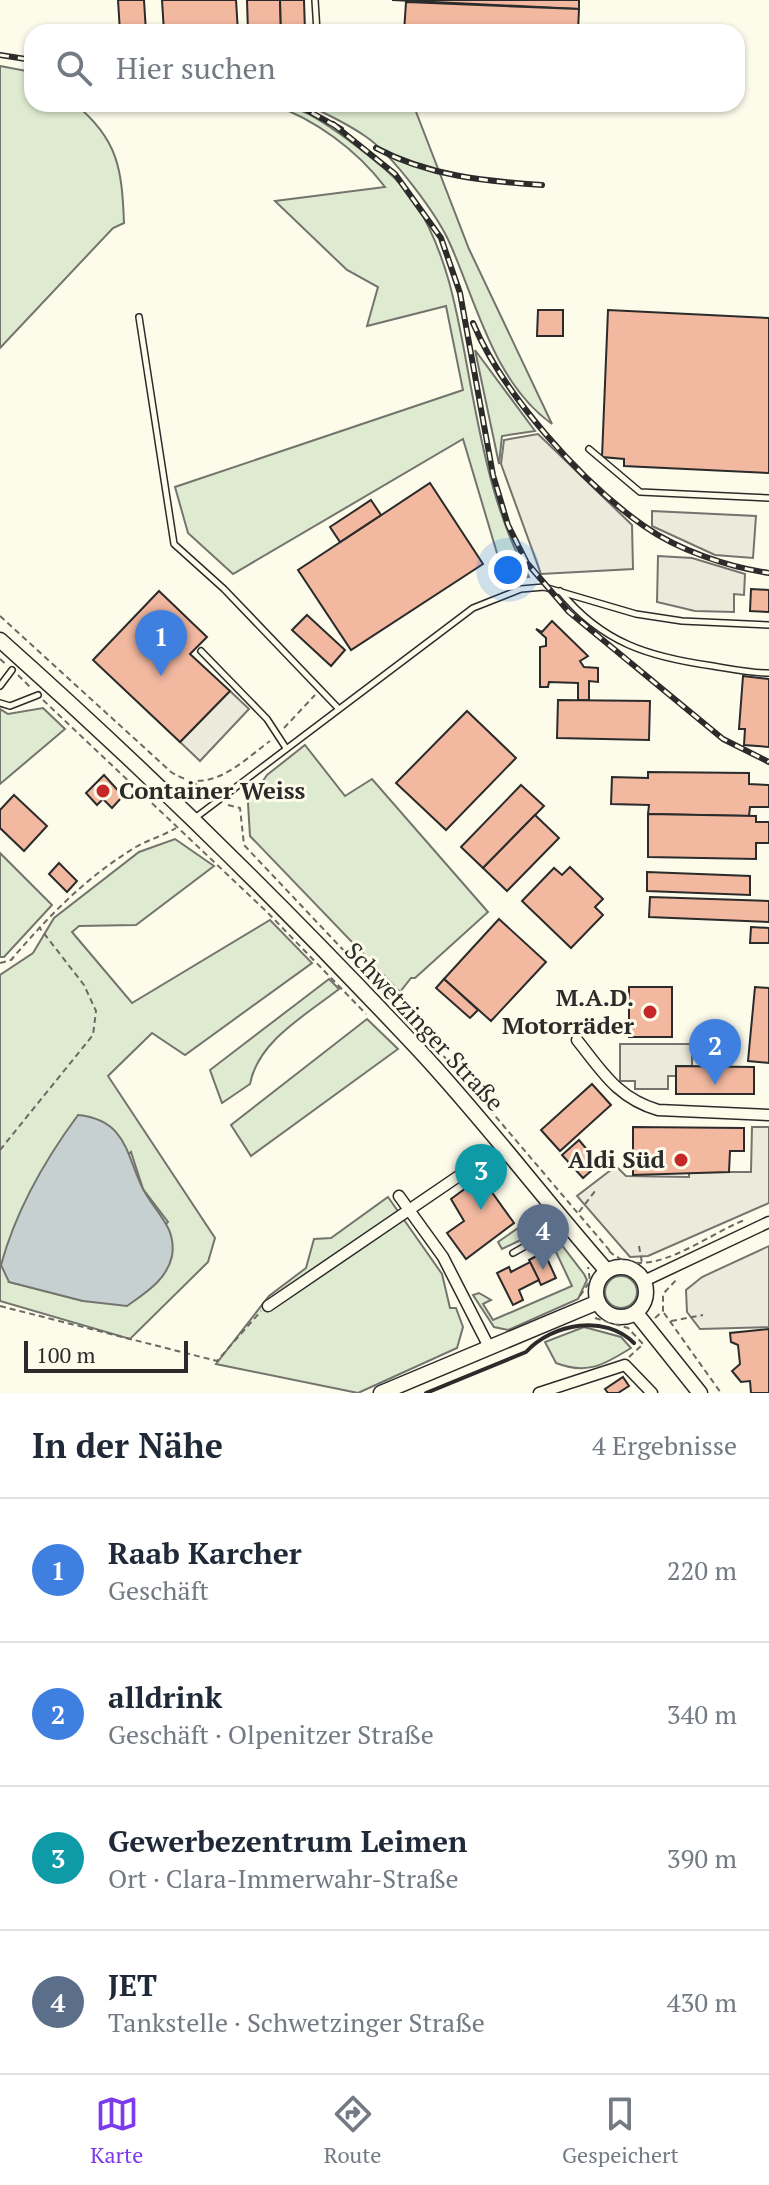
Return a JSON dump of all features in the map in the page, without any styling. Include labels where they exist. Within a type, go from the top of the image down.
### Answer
[{"type":"main road","name":"Schwetzinger Straße","points":[[0,640],[194,819],[419,1051],[602,1266]]},
{"type":"main road","points":[[381,1393],[591,1305],[602,1266],[626,1267],[644,1281],[646,1297],[641,1319]]},
{"type":"main road","points":[[591,1305],[616,1317],[641,1319],[700,1393]]},
{"type":"street","points":[[577,1040],[623,1096],[642,1105],[658,1110],[769,1115]]},
{"type":"street","points":[[268,1306],[491,1154]]},
{"type":"street","points":[[399,1196],[443,1257],[489,1347]]},
{"type":"street","points":[[644,1281],[769,1222]]},
{"type":"street","points":[[539,1393],[626,1365],[652,1393]]},
{"type":"lane","points":[[315,0],[316,24]]},
{"type":"lane","points":[[139,317],[174,544],[224,589],[338,708]]},
{"type":"lane","points":[[589,449],[640,492],[769,498]]},
{"type":"lane","points":[[194,819],[473,608],[521,589],[544,587],[559,590],[636,614],[769,625]]},
{"type":"lane","points":[[559,590],[582,618],[631,648],[681,661],[769,673]]},
{"type":"lane","points":[[201,651],[278,735],[286,748]]},
{"type":"lane","points":[[0,686],[12,670]]},
{"type":"lane","points":[[0,703],[10,706],[38,695]]},
{"type":"lane","points":[[513,1253],[529,1244]]},
{"type":"path","points":[[0,616],[171,772],[187,781],[204,783],[216,779],[278,735],[320,690]]},
{"type":"path","points":[[0,659],[268,913],[369,1017]]},
{"type":"path","points":[[1,963],[11,960],[58,906],[134,847],[194,819]]},
{"type":"path","points":[[0,1150],[93,1035],[96,1011],[84,985],[39,927]]},
{"type":"path","points":[[578,1213],[595,1191]]},
{"type":"path","points":[[626,1365],[643,1344],[628,1328],[590,1318],[591,1305],[579,1296],[590,1281],[587,1268],[602,1266],[610,1251],[619,1259],[642,1265],[652,1264],[748,1219]]},
{"type":"path","points":[[639,1246],[642,1265]]},
{"type":"path","points":[[665,1290],[663,1311],[721,1393]]},
{"type":"path","points":[[0,1306],[217,1361],[254,1316],[268,1306]]},
{"type":"path","points":[[641,1319],[663,1311]]},
{"type":"path","points":[[669,1321],[703,1315]]},
{"type":"green space","points":[[0,66],[24,70],[24,112],[84,112],[101,130],[119,171],[124,223],[113,228],[0,348]]},
{"type":"green space","points":[[291,112],[304,112],[320,121],[383,167],[414,201],[427,223],[453,296],[482,445],[494,490],[509,534],[529,577],[505,580],[463,439],[233,574],[188,533],[175,487],[463,390],[446,306],[367,326],[378,287],[347,270],[275,201],[385,187],[348,148]]},
{"type":"green space","points":[[322,112],[416,112],[469,249],[552,424],[532,407],[502,366],[436,218],[388,156],[365,136]]},
{"type":"green space","points":[[475,350],[535,431],[502,436],[499,464]]},
{"type":"green space","points":[[43,708],[65,729],[0,784],[0,709],[8,714]]},
{"type":"green space","points":[[305,745],[345,796],[372,779],[488,912],[415,978],[411,978],[400,992],[250,836],[248,803],[267,775]]},
{"type":"green space","points":[[175,839],[214,866],[136,925],[79,926],[72,932],[132,1003],[270,920],[312,963],[185,1055],[152,1033],[108,1076],[215,1238],[208,1262],[130,1339],[0,1301],[0,975],[33,953],[54,918],[139,852]],"holes":[[[131,1152],[143,1189],[168,1222],[83,1301],[9,1282]]]},
{"type":"green space","points":[[0,853],[52,905],[4,957],[0,957]]},
{"type":"green space","points":[[329,979],[339,989],[285,1030],[263,1055],[250,1084],[222,1103],[210,1070]]},
{"type":"green space","points":[[367,1019],[398,1049],[251,1156],[231,1125]]},
{"type":"green space","points":[[388,1197],[442,1274],[450,1308],[456,1308],[463,1327],[457,1348],[358,1393],[216,1364],[269,1296],[306,1268],[314,1239],[331,1238]]},
{"type":"green space","points":[[538,1214],[587,1280],[578,1299],[508,1330],[494,1327],[473,1295],[479,1293],[491,1300],[483,1304],[493,1320],[572,1286],[549,1237],[541,1230],[502,1249],[498,1242]]},
{"type":"green space","points":[[621,1276],[632,1281],[637,1292],[632,1303],[621,1308],[610,1303],[605,1292],[610,1281]]},
{"type":"green space","points":[[584,1327],[621,1337],[631,1348],[586,1368],[556,1363],[545,1342]]},
{"type":"shaded area","points":[[538,434],[632,525],[633,569],[541,574],[501,464],[504,440]]},
{"type":"shaded area","points":[[652,511],[756,516],[753,558],[715,555],[652,526]]},
{"type":"shaded area","points":[[658,556],[692,558],[745,574],[744,595],[734,594],[734,612],[695,611],[657,602]]},
{"type":"shaded area","points":[[230,691],[249,709],[200,761],[180,742]]},
{"type":"shaded area","points":[[620,1044],[692,1044],[692,1066],[676,1066],[676,1076],[668,1076],[668,1089],[635,1089],[635,1081],[620,1081]]},
{"type":"shaded area","points":[[78,1115],[94,1118],[116,1132],[143,1189],[164,1220],[171,1237],[172,1256],[165,1272],[127,1306],[83,1301],[9,1282],[1,1265],[32,1187]]},
{"type":"shaded area","points":[[752,1127],[769,1127],[769,1203],[648,1256],[630,1257],[577,1196],[616,1166],[626,1176],[689,1177],[689,1172],[751,1172]]},
{"type":"shaded area","points":[[769,1246],[769,1327],[700,1329],[687,1312],[686,1290],[702,1277]]},
{"type":"building","points":[[118,0],[144,0],[146,24],[120,24]]},
{"type":"building","points":[[162,0],[236,0],[238,24],[164,24]]},
{"type":"building","points":[[247,0],[280,0],[281,24],[248,24]]},
{"type":"building","points":[[280,0],[304,0],[305,24],[281,24]]},
{"type":"building","points":[[392,0],[579,0],[579,9]]},
{"type":"building","points":[[406,2],[579,9],[578,24],[405,24]]},
{"type":"building","points":[[538,310],[563,310],[563,336],[537,336]]},
{"type":"building","points":[[608,310],[769,318],[769,473],[624,466],[624,459],[602,457]]},
{"type":"building","points":[[430,483],[483,564],[351,650],[298,570]]},
{"type":"building","points":[[371,500],[381,515],[340,542],[330,527]]},
{"type":"building","points":[[751,589],[769,590],[769,612],[750,611]]},
{"type":"building","points":[[159,591],[207,637],[190,654],[230,691],[180,742],[93,660]]},
{"type":"building","points":[[307,615],[345,650],[331,666],[292,630]]},
{"type":"building","points":[[552,621],[588,656],[580,661],[584,667],[598,668],[598,682],[589,681],[589,700],[578,700],[578,683],[549,682],[548,687],[540,687],[540,647],[546,646],[546,638],[536,629],[542,632]]},
{"type":"building","points":[[743,676],[769,679],[769,747],[744,745],[745,729],[739,729]]},
{"type":"building","points":[[558,700],[650,701],[649,740],[557,738]]},
{"type":"building","points":[[467,711],[516,758],[446,830],[396,783]]},
{"type":"building","points":[[648,772],[749,773],[749,784],[769,785],[769,807],[750,807],[749,816],[648,814],[649,805],[611,804],[612,777],[648,778]]},
{"type":"building","name":"Container Weiss","points":[[104,775],[123,796],[112,808],[103,799],[97,805],[86,793]]},
{"type":"building","points":[[521,785],[544,806],[483,868],[461,847]]},
{"type":"building","points":[[14,795],[47,826],[24,851],[0,828],[0,810]]},
{"type":"building","points":[[648,814],[756,816],[756,822],[769,822],[769,843],[756,843],[756,859],[648,857]]},
{"type":"building","points":[[535,815],[559,838],[507,891],[483,868]]},
{"type":"building","points":[[59,863],[77,881],[67,892],[49,874]]},
{"type":"building","points":[[570,867],[603,899],[595,907],[603,915],[571,948],[522,901],[554,868],[562,875]]},
{"type":"building","points":[[647,872],[750,876],[750,895],[647,891]]},
{"type":"building","points":[[650,897],[769,901],[769,922],[649,917]]},
{"type":"building","points":[[499,919],[546,962],[491,1021],[444,979]]},
{"type":"building","points":[[751,927],[769,928],[769,943],[750,943]]},
{"type":"building","points":[[444,979],[478,1010],[470,1018],[436,988]]},
{"type":"building","name":"M.A.D. Motorräder","points":[[629,987],[672,987],[672,1037],[629,1037]]},
{"type":"building","points":[[755,987],[769,988],[769,1063],[748,1061]]},
{"type":"building","points":[[676,1066],[754,1067],[754,1094],[676,1094]]},
{"type":"building","points":[[592,1084],[611,1105],[560,1151],[541,1130]]},
{"type":"building","name":"Aldi Süd","points":[[633,1127],[744,1128],[744,1151],[730,1151],[729,1172],[633,1175]]},
{"type":"building","points":[[579,1140],[599,1164],[583,1178],[562,1155]]},
{"type":"building","points":[[481,1177],[514,1223],[466,1259],[447,1233],[464,1221],[451,1199]]},
{"type":"building","points":[[544,1252],[556,1278],[541,1285],[529,1260]]},
{"type":"building","points":[[530,1262],[539,1280],[519,1290],[523,1300],[513,1305],[497,1273],[509,1267],[511,1272]]},
{"type":"building","points":[[769,1329],[769,1393],[751,1393],[750,1381],[741,1382],[732,1371],[740,1364],[738,1345],[731,1342],[730,1333]]},
{"type":"building","points":[[623,1377],[629,1386],[618,1393],[608,1393],[605,1389]]},
{"type":"railway","points":[[0,55],[24,59]]},
{"type":"railway","points":[[310,112],[341,129]]},
{"type":"railway","points":[[333,124],[395,174],[441,238],[460,293],[493,475],[508,525],[527,563],[569,612],[723,739],[769,762]]},
{"type":"railway","points":[[376,148],[437,171],[478,179],[542,185]]},
{"type":"railway","points":[[473,323],[486,350],[523,407],[570,461],[620,507],[657,535],[688,550],[720,562],[769,573]]},
{"type":"wall","points":[[426,1393],[526,1352],[550,1334],[564,1329],[594,1325],[609,1328],[634,1343]]},
{"type":"place","name":"Raab Karcher","points":[[161,676]]},
{"type":"place","name":"Container Weiss","points":[[103,791]]},
{"type":"place","name":"M.A.D. Motorräder","points":[[650,1012]]},
{"type":"place","name":"alldrink","points":[[715,1085]]},
{"type":"place","name":"Aldi Süd","points":[[681,1160]]},
{"type":"place","name":"Gewerbezentrum Leimen","points":[[481,1210]]},
{"type":"place","name":"JET","points":[[543,1270]]}]
